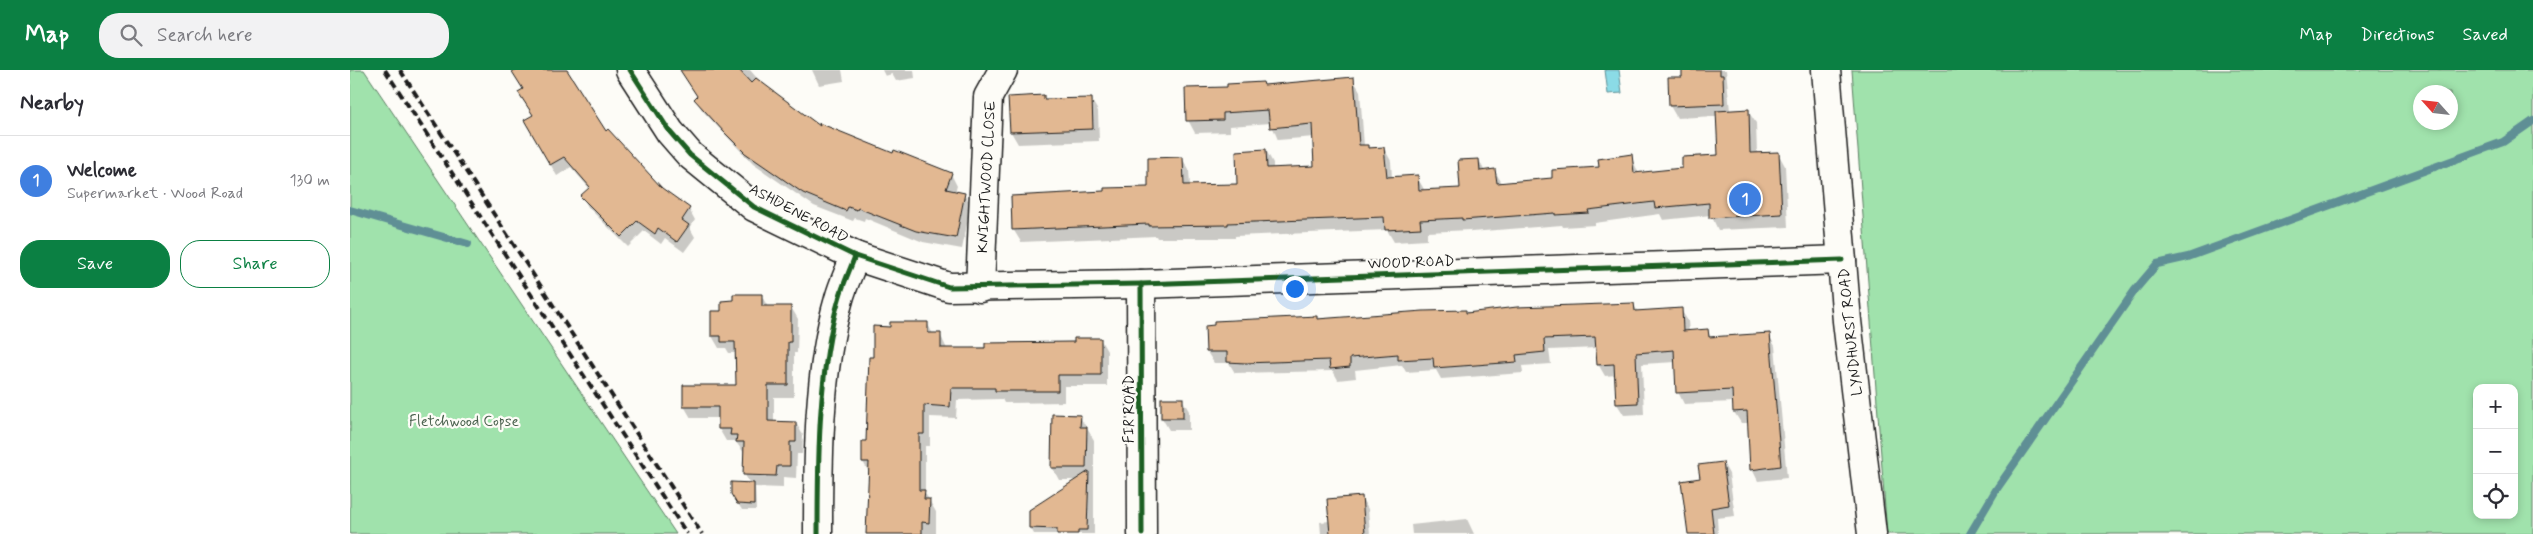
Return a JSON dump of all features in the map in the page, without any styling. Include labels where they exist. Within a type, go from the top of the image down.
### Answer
[{"type":"street","name":"ASHDENE ROAD","points":[[630,70],[670,132],[690,155],[754,207],[855,256],[949,287],[980,288]]},
{"type":"street","name":"KNIGHTWOOD CLOSE","points":[[980,288],[988,97],[1004,70]]},
{"type":"street","name":"LYNDHURST ROAD","points":[[1826,70],[1847,321],[1872,534]]},
{"type":"street","points":[[818,534],[818,484],[826,364],[839,300],[855,256]]},
{"type":"street","name":"WOOD ROAD","points":[[980,288],[1842,260]]},
{"type":"street","name":"FIR ROAD","points":[[1141,284],[1142,534]]},
{"type":"green space","name":"Fletchwood Copse","points":[[350,70],[364,70],[676,534],[350,534]]},
{"type":"green space","points":[[1852,70],[2533,70],[2533,534],[1887,534]]},
{"type":"water","points":[[1605,70],[1619,70],[1622,93],[1608,94]]},
{"type":"building","points":[[511,70],[567,70],[606,131],[608,129],[662,188],[690,208],[682,220],[689,225],[677,242],[658,228],[655,234],[637,221],[621,237],[580,196],[590,187],[564,157],[550,165],[524,120],[533,115],[518,92],[523,89]]},
{"type":"building","points":[[680,70],[739,70],[751,83],[756,78],[820,126],[819,123],[893,153],[894,150],[952,173],[946,189],[965,193],[956,238],[916,231],[858,208],[857,210],[848,207],[846,211],[803,193],[745,153],[724,132],[694,99],[697,96]]},
{"type":"building","points":[[1682,70],[1720,70],[1720,75],[1723,75],[1724,104],[1669,106],[1668,77],[1682,77]]},
{"type":"building","points":[[1354,77],[1359,145],[1368,145],[1368,148],[1384,147],[1387,177],[1418,175],[1419,190],[1460,188],[1458,160],[1479,159],[1480,171],[1495,169],[1497,183],[1552,178],[1552,170],[1599,167],[1598,159],[1632,154],[1634,173],[1682,168],[1682,157],[1718,155],[1716,111],[1749,109],[1750,153],[1779,152],[1782,214],[1709,218],[1709,203],[1655,208],[1654,202],[1588,210],[1589,213],[1555,215],[1555,213],[1462,220],[1462,218],[1420,220],[1421,228],[1385,230],[1384,217],[1228,223],[1228,225],[1149,226],[1149,224],[1012,230],[1011,196],[1104,191],[1104,188],[1148,187],[1148,158],[1183,157],[1184,185],[1237,184],[1236,151],[1266,149],[1267,168],[1314,166],[1312,124],[1270,128],[1268,110],[1223,113],[1223,120],[1186,121],[1185,88],[1227,87],[1227,84],[1263,82],[1264,85]]},
{"type":"building","points":[[1044,95],[1044,99],[1092,98],[1093,129],[1010,132],[1008,97]]},
{"type":"building","points":[[733,294],[762,294],[762,306],[791,306],[791,342],[788,342],[788,385],[768,385],[768,421],[796,422],[796,442],[790,442],[790,466],[777,466],[776,476],[743,475],[744,442],[736,442],[737,435],[730,435],[731,429],[718,429],[718,407],[683,407],[683,385],[736,385],[735,342],[721,342],[721,336],[711,336],[711,311],[721,311],[721,301],[733,300]]},
{"type":"building","points":[[1634,303],[1635,311],[1682,308],[1683,331],[1708,329],[1709,337],[1770,333],[1781,466],[1750,470],[1747,411],[1733,412],[1732,390],[1676,393],[1674,350],[1636,353],[1638,403],[1616,404],[1614,364],[1597,365],[1595,337],[1544,339],[1545,352],[1516,355],[1517,362],[1434,368],[1433,358],[1398,360],[1398,354],[1350,358],[1350,367],[1330,369],[1329,360],[1227,362],[1227,352],[1206,352],[1205,326],[1214,325],[1214,321],[1317,316],[1317,319],[1423,311],[1466,310],[1466,313],[1517,307]]},
{"type":"building","points":[[890,322],[928,322],[928,333],[941,333],[941,348],[985,348],[985,343],[1074,342],[1074,338],[1101,338],[1101,375],[1058,375],[1058,391],[995,391],[995,388],[951,388],[950,407],[924,405],[924,434],[919,434],[919,490],[925,490],[924,499],[930,499],[929,523],[922,522],[922,534],[866,534],[869,462],[862,462],[862,441],[866,441],[869,357],[873,357],[873,326],[890,327]]},
{"type":"building","points":[[1161,398],[1183,398],[1183,418],[1161,418]]},
{"type":"building","points":[[1052,414],[1081,415],[1080,427],[1087,427],[1086,468],[1051,468]]},
{"type":"building","points":[[1723,462],[1729,505],[1711,508],[1714,534],[1688,534],[1681,481],[1700,478],[1698,465]]},
{"type":"building","points":[[1089,471],[1087,530],[1078,530],[1078,534],[1057,534],[1057,529],[1029,528],[1029,510]]},
{"type":"building","points":[[731,482],[754,483],[754,505],[737,504],[731,494]]},
{"type":"building","points":[[1362,496],[1365,534],[1330,534],[1327,499]]},
{"type":"waterway","points":[[1970,534],[1996,490],[2135,290],[2157,264],[2188,257],[2503,142],[2533,121]]},
{"type":"waterway","points":[[350,210],[468,244]]},
{"type":"railway","points":[[385,70],[687,534]]},
{"type":"railway","points":[[400,70],[702,534]]},
{"type":"cycle path","points":[[630,70],[670,132],[690,155],[754,207],[855,256],[949,287],[1141,284],[1842,260]]},
{"type":"cycle path","points":[[818,534],[819,446],[823,385],[832,326],[839,299],[855,256]]},
{"type":"cycle path","points":[[1141,284],[1142,534]]},
{"type":"place","name":"Welcome","points":[[1745,199]]}]
